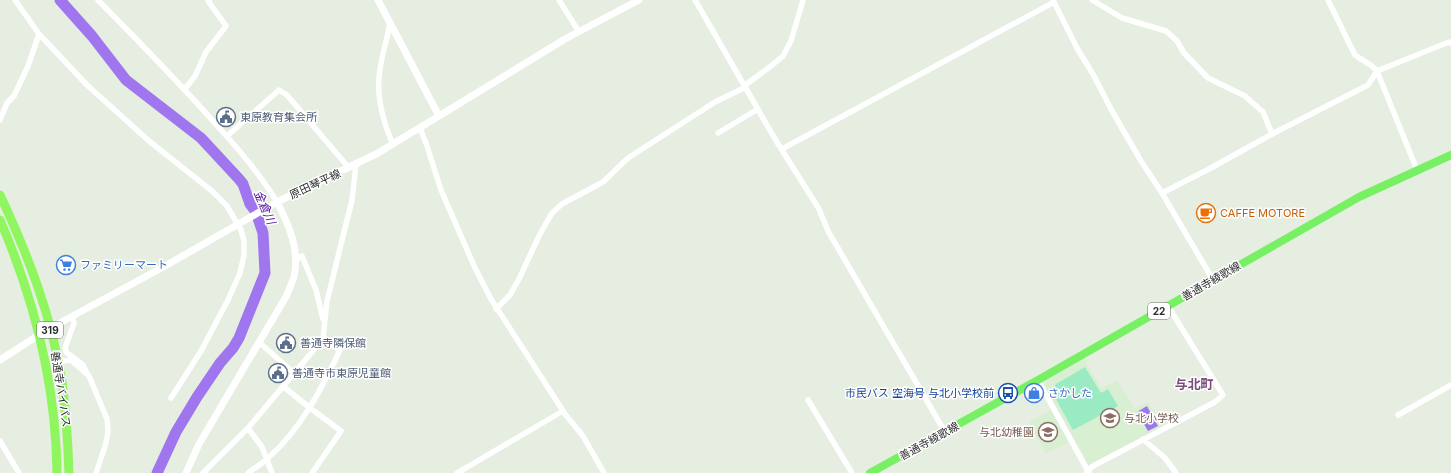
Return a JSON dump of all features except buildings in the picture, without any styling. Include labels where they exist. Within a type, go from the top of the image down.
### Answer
[{"type":"highway","name":"善通寺バイパス","points":[[0,195],[28,257],[37,282],[50,329],[62,381],[66,412],[69,473]]},
{"type":"highway","name":"善通寺バイパス","points":[[0,220],[16,260],[40,335],[54,413],[57,473]]},
{"type":"main road","points":[[378,0],[439,116]]},
{"type":"main road","name":"原田琴平線","points":[[186,473],[199,444],[260,343],[287,295],[294,277],[295,260],[293,238],[275,203],[320,180],[356,165],[579,32],[639,0]]},
{"type":"main road","name":"善通寺綾歌線","points":[[870,473],[1038,380],[1359,197],[1451,155]]},
{"type":"main road","points":[[0,360],[50,329],[165,266],[275,203]]},
{"type":"street","points":[[15,0],[39,34],[108,105],[148,141],[212,191],[227,206],[241,230],[244,241],[244,256],[240,272],[228,300],[201,350],[171,398]]},
{"type":"street","points":[[98,0],[185,89],[227,136],[257,171],[275,203]]},
{"type":"street","points":[[185,89],[195,76],[206,52],[226,26],[208,1],[209,0]]},
{"type":"street","points":[[559,0],[579,32]]},
{"type":"street","points":[[695,0],[758,109],[819,209],[828,231],[945,432]]},
{"type":"street","points":[[496,309],[510,295],[552,213],[562,204],[603,182],[628,158],[715,102],[745,87],[783,56],[791,41],[803,0]]},
{"type":"street","points":[[1092,0],[1122,18],[1166,31],[1177,41],[1184,53],[1208,78],[1245,96],[1263,112],[1272,134]]},
{"type":"street","points":[[1328,0],[1355,55],[1371,65],[1377,71],[1417,170]]},
{"type":"street","points":[[782,149],[1053,1],[1112,111],[1141,161],[1162,192],[1213,280]]},
{"type":"street","points":[[390,23],[380,70],[379,85],[383,115],[393,144]]},
{"type":"street","points":[[0,120],[7,102],[14,96],[28,66],[39,34]]},
{"type":"street","points":[[1162,192],[1368,84],[1377,71],[1449,42],[1451,43]]},
{"type":"street","points":[[227,136],[279,90],[287,95],[349,168]]},
{"type":"street","points":[[718,133],[758,109]]},
{"type":"street","points":[[420,128],[443,196],[475,268],[496,309],[563,411],[583,436],[604,473]]},
{"type":"street","points":[[203,473],[248,428],[323,339],[327,300],[352,200],[356,165]]},
{"type":"street","points":[[295,260],[302,256],[307,266],[316,290],[324,324]]},
{"type":"street","points":[[1038,380],[1088,472],[1093,466],[1215,402],[1224,395],[1168,306]]},
{"type":"street","points":[[72,317],[74,323],[65,348],[66,352],[83,365],[107,418],[108,431],[106,443],[96,473]]},
{"type":"street","points":[[248,473],[267,459],[288,438],[310,408],[340,350],[323,339]]},
{"type":"street","points":[[260,343],[295,374]]},
{"type":"street","points":[[58,362],[71,360],[88,376]]},
{"type":"street","points":[[1398,415],[1451,385]]},
{"type":"street","points":[[284,387],[341,431],[312,473]]},
{"type":"street","points":[[808,400],[852,473]]},
{"type":"street","points":[[457,473],[563,411]]},
{"type":"street","points":[[248,428],[262,447],[272,473]]},
{"type":"street","points":[[1143,439],[1166,458],[1176,473]]},
{"type":"street","points":[[0,441],[19,473]]},
{"type":"shaded area","name":"与北小学校","points":[[1084,359],[1101,389],[1117,380],[1135,409],[1148,402],[1163,428],[1089,465],[1045,386],[1048,379]]},
{"type":"shaded area","points":[[1147,406],[1158,426],[1148,431],[1137,412]]},
{"type":"shaded area","name":"与北幼稚園","points":[[1051,410],[1068,442],[1046,454],[1029,422]]},
{"type":"green space","points":[[1085,367],[1101,393],[1108,389],[1118,406],[1073,430],[1052,392],[1056,384]]},
{"type":"waterway","name":"金倉川","points":[[60,0],[92,36],[126,80],[201,138],[239,179],[243,184],[250,204],[256,212],[263,233],[265,273],[239,338],[197,397],[176,432],[157,473]]},
{"type":"place","name":"東原教育集会所","points":[[226,117]]},
{"type":"place","name":"CAFFE MOTORE","points":[[1206,213]]},
{"type":"place","name":"ファミリーマート","points":[[66,265]]},
{"type":"place","name":"善通寺隣保館","points":[[286,343]]},
{"type":"place","name":"善通寺市東原児童館","points":[[278,373]]},
{"type":"place","name":"市民バス 空海号 与北小学校前","points":[[1008,393]]},
{"type":"place","name":"さかした","points":[[1034,393]]},
{"type":"place","name":"与北小学校","points":[[1110,418]]},
{"type":"place","name":"与北幼稚園","points":[[1048,432]]},
{"type":"district","name":"与北町","points":[[1194,384]]}]
